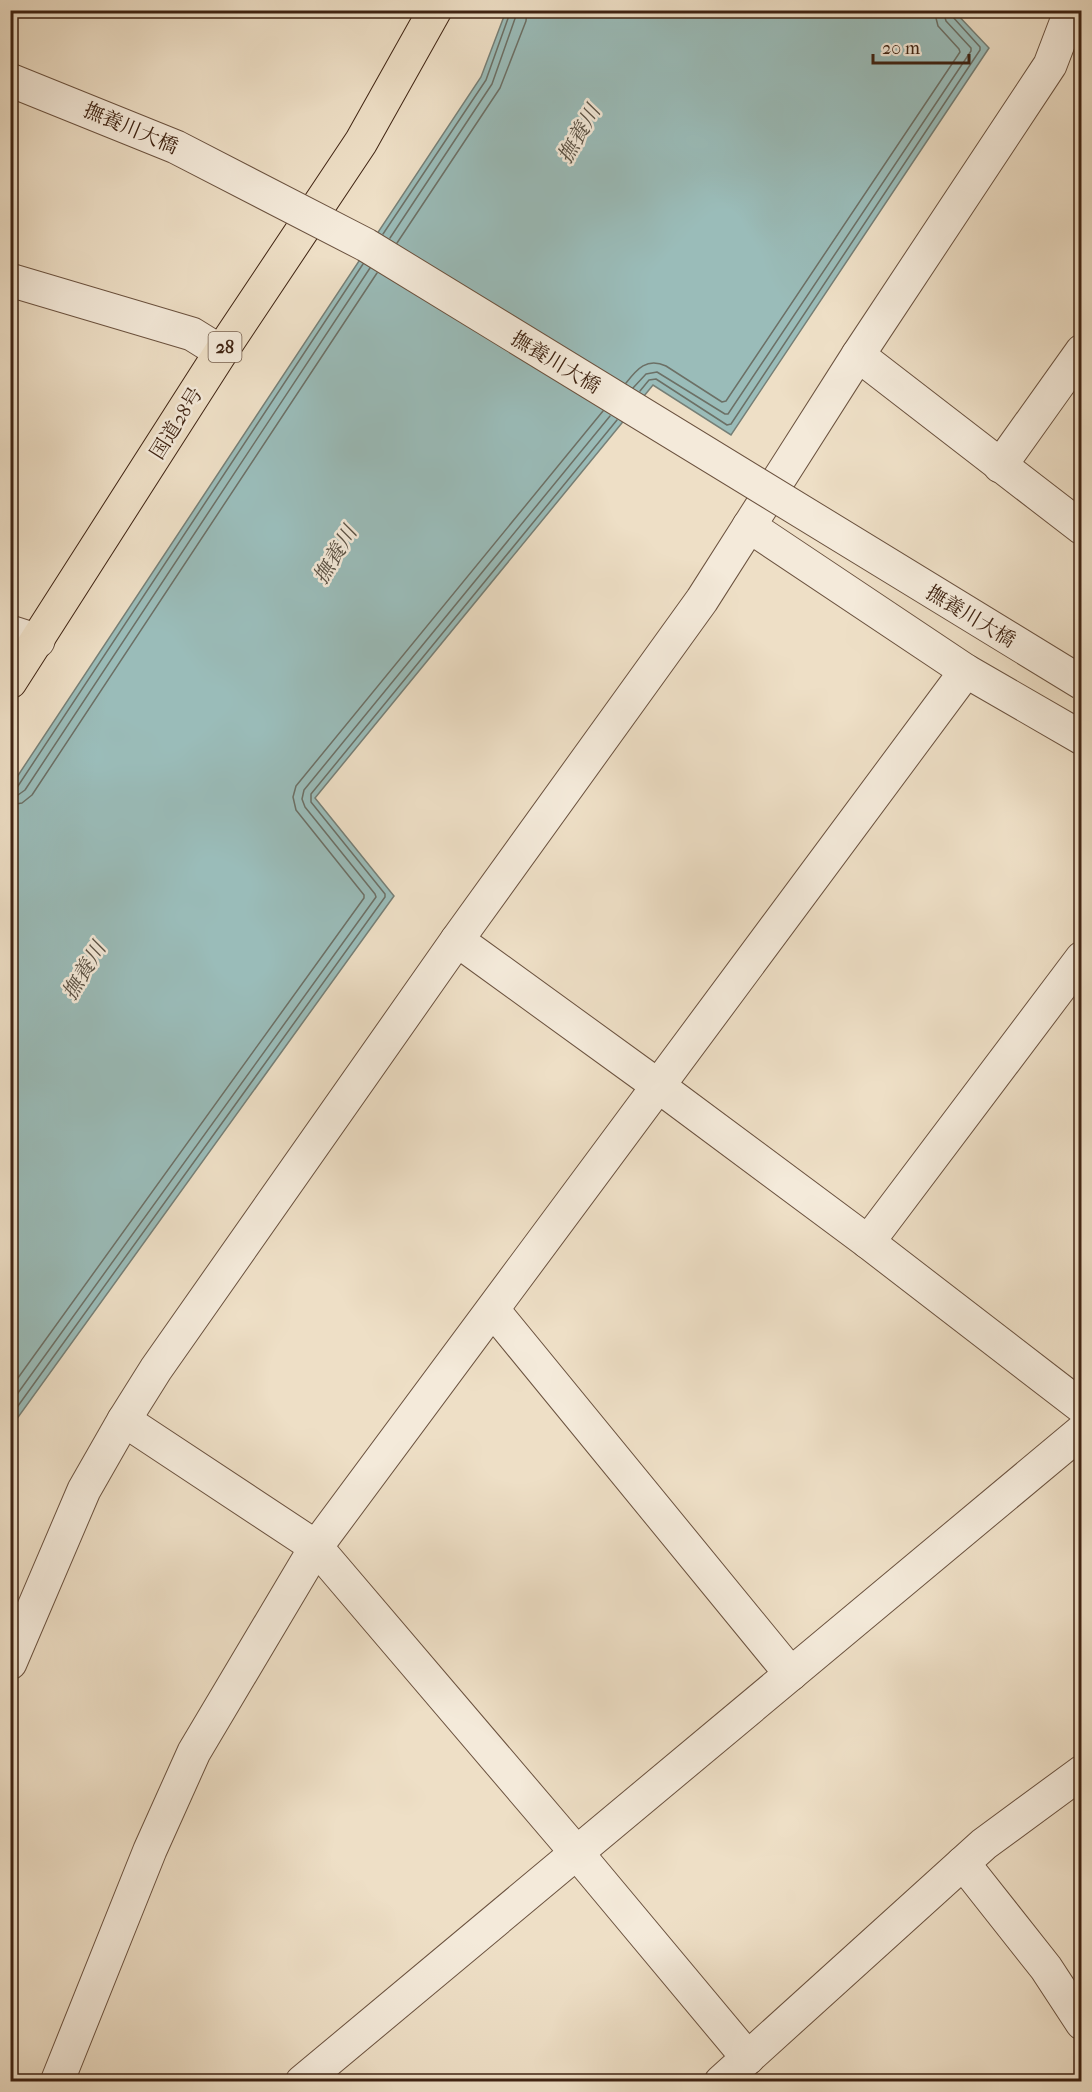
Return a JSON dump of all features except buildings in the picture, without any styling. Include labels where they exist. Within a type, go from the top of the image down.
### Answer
[{"type":"highway","name":"国道28号","points":[[10,682],[24,636],[221,352],[361,142],[435,10]]},
{"type":"street","points":[[10,1663],[84,1490],[156,1369],[458,940],[702,600],[858,355],[1050,65],[1071,10]]},
{"type":"street","name":"撫養川大橋","points":[[10,80],[176,147],[366,245],[1082,683]]},
{"type":"street","points":[[10,280],[192,334],[221,352]]},
{"type":"street","points":[[1000,466],[1082,351]]},
{"type":"street","points":[[858,355],[1082,528]]},
{"type":"street","points":[[749,526],[966,671],[1082,738]]},
{"type":"street","points":[[57,2082],[150,1850],[194,1752],[316,1547],[966,671]]},
{"type":"street","points":[[458,940],[868,1242],[1082,1407]]},
{"type":"street","points":[[868,1242],[1082,958]]},
{"type":"street","points":[[493,1310],[791,1674]]},
{"type":"street","points":[[124,1420],[316,1547],[748,2058]]},
{"type":"street","points":[[302,2082],[1082,1431]]},
{"type":"street","points":[[721,2082],[984,1844],[1082,1772]]},
{"type":"street","points":[[963,1863],[1046,1968],[1082,2023]]},
{"type":"water","name":"撫養川","points":[[506,11],[954,11],[989,48],[731,435],[653,385],[315,798],[394,896],[11,1427],[11,786],[481,77]]}]
